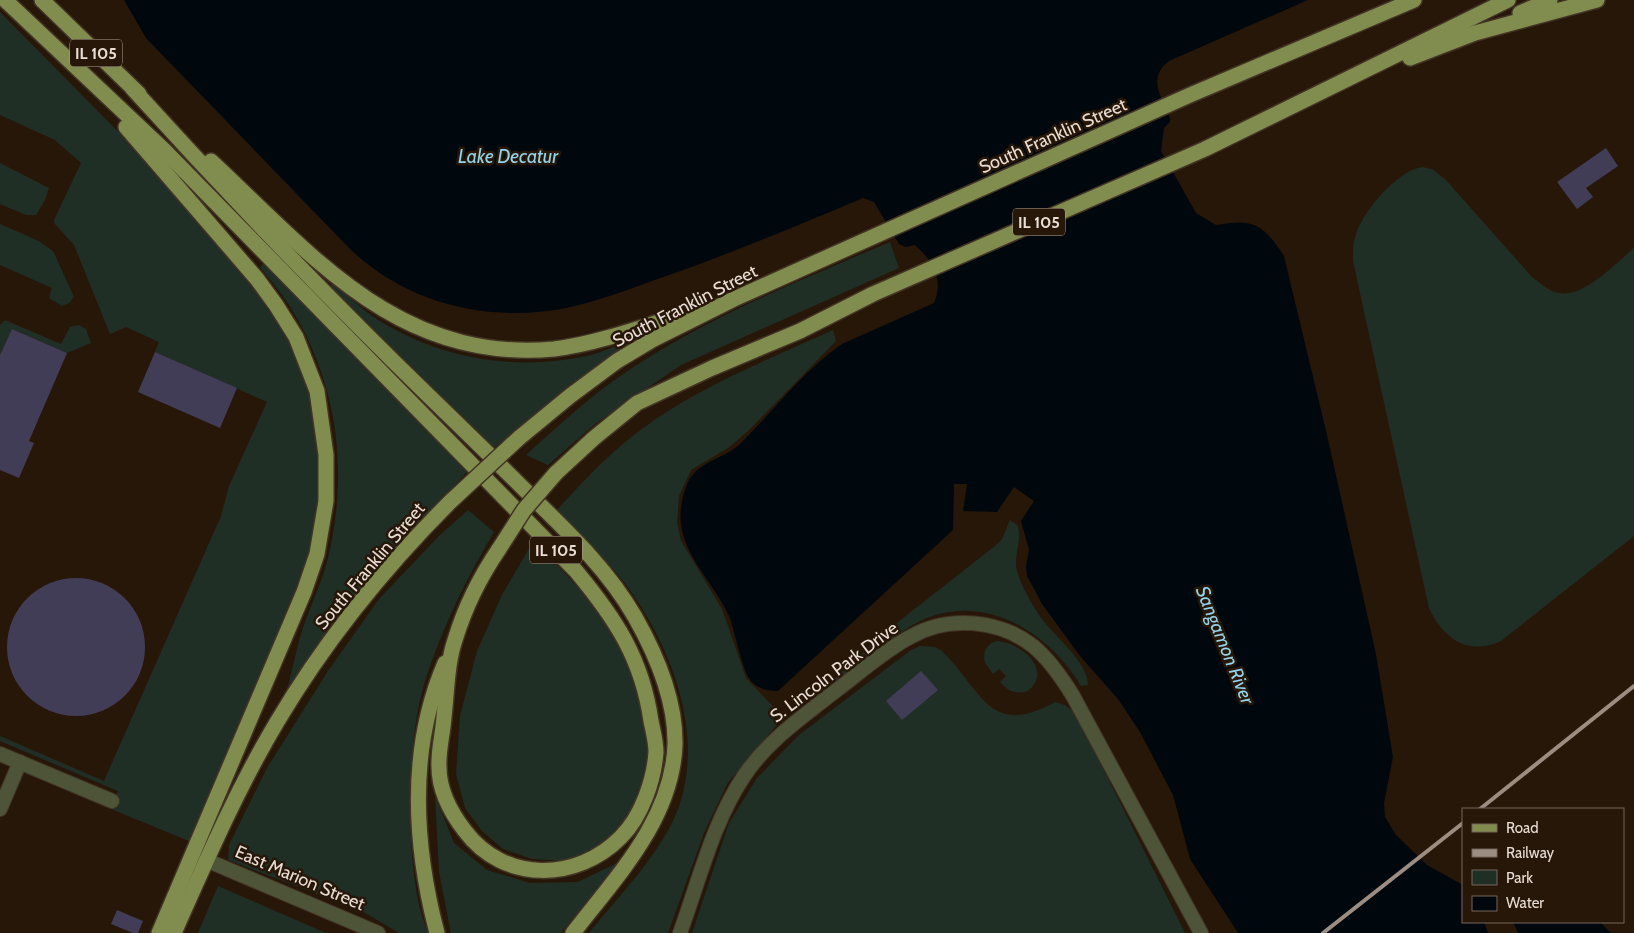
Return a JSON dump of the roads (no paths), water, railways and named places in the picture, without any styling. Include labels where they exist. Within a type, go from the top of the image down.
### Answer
[{"type":"main road","name":"IL 105","points":[[5,0],[164,150],[576,571],[619,627],[634,656],[648,694],[656,750],[651,778],[639,812],[622,836],[601,854],[569,869],[543,871],[516,867],[491,855],[472,840],[454,816],[443,792],[439,767],[454,641],[472,594],[499,549],[524,510],[556,473],[594,438],[637,404],[712,368],[800,331],[873,294],[1206,149],[1322,92],[1476,33],[1597,0]]},
{"type":"main road","name":"IL 105","points":[[42,0],[133,89],[348,288],[382,310],[435,335],[467,344],[494,348],[555,348],[611,335],[734,299]]},
{"type":"main road","name":"South Franklin Street","points":[[174,933],[240,789],[300,686],[350,614],[421,531],[450,502],[519,438],[617,360],[652,340],[734,299],[1190,95],[1414,0]]},
{"type":"main road","points":[[1322,92],[1508,0]]},
{"type":"main road","points":[[1476,33],[1550,0]]},
{"type":"main road","points":[[62,54],[257,279],[276,305],[296,337],[317,391],[326,455],[326,501],[317,554],[282,647],[160,933]]},
{"type":"main road","points":[[133,89],[267,234],[557,522],[611,582],[634,616],[658,665],[671,704],[675,745],[669,780],[660,809],[642,844],[573,933]]},
{"type":"main road","points":[[437,933],[425,889],[417,790],[424,726],[442,670],[454,641]]},
{"type":"street","name":"S. Lincoln Park Drive","points":[[680,933],[729,801],[744,775],[762,753],[799,719],[902,641],[926,629],[954,623],[986,625],[1012,634],[1034,647],[1057,671],[1073,696],[1201,933]]},
{"type":"street","points":[[0,754],[112,801]]},
{"type":"street","points":[[0,809],[20,762]]},
{"type":"street","name":"East Marion Street","points":[[206,860],[378,933]]},
{"type":"water","name":"Lake Decatur","points":[[124,0],[1308,0],[1169,61],[1162,67],[1157,81],[1158,88],[1170,122],[1164,128],[1161,151],[1196,213],[1216,225],[1240,222],[1256,226],[1270,237],[1284,256],[1327,435],[1376,654],[1393,757],[1384,803],[1385,817],[1396,835],[1427,865],[1462,884],[1462,923],[1484,923],[1488,933],[1238,933],[1190,859],[1173,795],[1140,732],[1118,699],[1080,656],[1042,604],[1027,576],[1026,566],[1029,550],[1021,521],[1034,501],[1014,487],[997,512],[963,511],[967,484],[954,484],[953,530],[778,691],[760,688],[751,681],[744,668],[729,616],[686,544],[681,521],[684,494],[688,482],[699,469],[736,448],[802,378],[842,344],[934,303],[938,286],[932,264],[915,245],[906,247],[899,244],[874,202],[863,198],[768,238],[584,304],[541,312],[511,313],[481,311],[453,305],[425,296],[398,284],[373,268],[350,249],[146,38]]},
{"type":"water","points":[[1513,923],[1601,923],[1611,933],[1518,933]]},
{"type":"railway","points":[[1481,808],[1634,686]]},
{"type":"railway","points":[[1323,933],[1462,824]]},
{"type":"water label","name":"Sangamon River","points":[[1225,645]]}]
